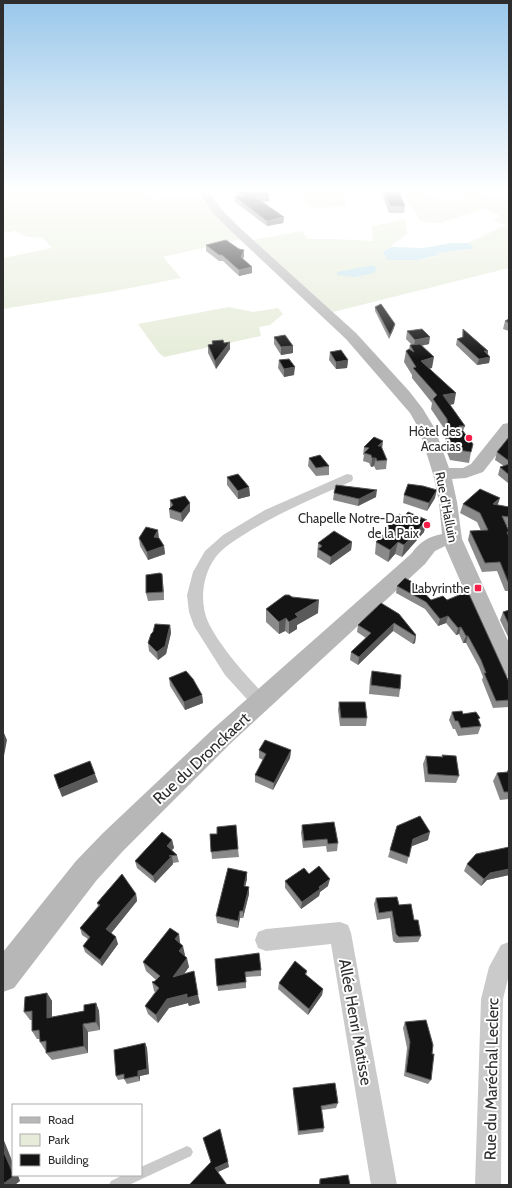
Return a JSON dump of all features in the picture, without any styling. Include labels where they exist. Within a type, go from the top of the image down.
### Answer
[{"type":"main road","name":"Rue d'Halluin","points":[[255,247],[356,342],[413,407],[427,429],[444,480],[454,546],[509,668]]},
{"type":"main road","points":[[444,480],[461,484],[469,481],[509,428]]},
{"type":"main road","name":"Rue du Dronckaert","points":[[3,976],[86,872],[112,843],[222,736],[418,559],[454,546]]},
{"type":"street","points":[[261,702],[231,670],[202,626],[197,612],[195,595],[200,572],[210,554],[228,538],[270,513],[348,478]]},
{"type":"street","name":"Allée Henri Matisse","points":[[266,940],[340,932],[384,1185]]},
{"type":"street","name":"Rue du Maréchal Leclerc","points":[[488,1185],[492,999],[497,975],[509,953]]},
{"type":"lane","points":[[142,1173],[187,1152]]},
{"type":"lane","points":[[115,1185],[135,1176]]},
{"type":"green space","points":[[204,247],[163,257],[181,278],[115,291],[3,309],[3,258],[52,248]]},
{"type":"green space","points":[[261,247],[389,247],[383,252],[418,260],[437,256],[437,253],[471,249],[472,247],[509,247],[509,268],[333,312]]},
{"type":"green space","points":[[229,307],[253,312],[278,308],[283,314],[270,325],[259,327],[261,336],[164,357],[159,353],[138,324]]},
{"type":"water","points":[[390,247],[472,247],[471,249],[437,253],[438,255],[418,260],[388,260],[383,252]]},
{"type":"water","points":[[373,265],[377,268],[374,273],[354,277],[337,275],[337,272]]},
{"type":"building","points":[[209,247],[237,247],[244,250],[241,257],[252,267],[239,270],[222,255],[219,255]]},
{"type":"building","points":[[381,304],[395,324],[390,335],[375,307]]},
{"type":"building","points":[[422,329],[430,337],[415,340],[407,331]]},
{"type":"building","points":[[463,329],[488,351],[484,351],[490,357],[479,359],[457,339],[463,337]]},
{"type":"building","points":[[285,335],[293,346],[281,347],[274,337]]},
{"type":"building","points":[[223,340],[224,343],[230,342],[215,361],[208,345],[213,344],[212,341]]},
{"type":"building","points":[[420,344],[434,357],[421,361],[456,393],[443,395],[465,426],[459,426],[473,444],[471,452],[452,449],[449,439],[447,419],[433,399],[437,395],[413,368],[416,367],[406,351],[409,349],[414,352],[410,345]]},
{"type":"building","points":[[341,350],[348,360],[336,362],[330,352]]},
{"type":"building","points":[[289,359],[295,367],[284,369],[279,360]]},
{"type":"building","points":[[374,437],[383,441],[378,446],[381,446],[387,460],[377,461],[376,458],[372,458],[371,455],[364,453],[369,448],[364,447]]},
{"type":"building","points":[[509,437],[509,461],[497,452]]},
{"type":"building","points":[[320,455],[329,466],[316,468],[309,458]]},
{"type":"building","points":[[509,464],[509,475],[500,467]]},
{"type":"building","points":[[238,474],[249,487],[238,491],[227,477]]},
{"type":"building","points":[[408,484],[437,490],[429,503],[404,495]]},
{"type":"building","points":[[336,485],[377,490],[359,499],[334,493]]},
{"type":"building","points":[[480,489],[500,498],[493,504],[509,507],[509,517],[502,516],[509,531],[507,532],[509,537],[509,582],[500,562],[485,563],[470,531],[488,530],[480,513],[463,504]]},
{"type":"building","points":[[185,496],[190,503],[181,513],[169,509],[173,505],[170,500]]},
{"type":"building","points":[[408,512],[427,520],[404,545],[398,542],[390,550],[376,542],[389,528],[388,525],[399,514],[404,517]]},
{"type":"building","points":[[146,527],[158,530],[154,537],[159,538],[164,546],[147,552],[139,538]]},
{"type":"building","points":[[334,531],[352,542],[331,557],[318,549],[322,546],[318,543]]},
{"type":"building","points":[[162,574],[163,592],[146,593],[146,575]]},
{"type":"building","points":[[405,578],[416,584],[431,600],[443,596],[447,600],[464,593],[469,594],[509,682],[509,700],[496,701],[484,673],[486,673],[481,660],[468,636],[466,636],[461,627],[458,628],[448,616],[440,619],[426,602],[397,586]]},
{"type":"building","points":[[285,595],[319,600],[295,614],[298,617],[289,622],[286,618],[279,622],[266,609]]},
{"type":"building","points":[[381,603],[399,614],[416,635],[415,636],[394,623],[359,657],[351,652],[371,633],[358,625]]},
{"type":"building","points":[[509,610],[509,625],[503,612]]},
{"type":"building","points":[[155,624],[170,625],[165,646],[157,652],[148,643]]},
{"type":"building","points":[[186,671],[193,679],[202,695],[184,702],[169,678]]},
{"type":"building","points":[[372,671],[401,675],[400,689],[371,685]]},
{"type":"building","points":[[339,702],[365,702],[367,718],[341,718]]},
{"type":"building","points":[[462,711],[463,714],[476,712],[480,718],[478,719],[481,726],[461,728],[458,721],[455,721],[452,712]]},
{"type":"building","points":[[265,740],[291,750],[274,783],[255,775],[266,754],[259,750]]},
{"type":"building","points":[[442,755],[456,756],[459,776],[428,774],[426,756],[443,757]]},
{"type":"building","points":[[90,761],[95,774],[59,789],[54,775]]},
{"type":"building","points":[[507,771],[509,771],[509,792],[504,792],[497,773],[508,772]]},
{"type":"building","points":[[420,816],[430,832],[413,839],[409,857],[390,850],[397,826]]},
{"type":"building","points":[[334,822],[338,843],[328,844],[327,839],[304,841],[302,825]]},
{"type":"building","points":[[236,825],[238,849],[211,852],[210,834],[217,834],[217,827]]},
{"type":"building","points":[[162,832],[172,840],[167,846],[177,855],[169,856],[172,856],[153,876],[135,861]]},
{"type":"building","points":[[509,847],[509,869],[490,873],[484,879],[467,864],[476,854]]},
{"type":"building","points":[[319,866],[330,879],[319,887],[320,889],[302,902],[285,881],[304,868],[309,874]]},
{"type":"building","points":[[228,868],[247,872],[244,886],[249,887],[243,911],[240,911],[238,921],[216,916]]},
{"type":"building","points":[[122,874],[136,894],[106,929],[116,937],[100,960],[83,946],[90,937],[80,928],[100,905],[97,903]]},
{"type":"building","points":[[397,897],[399,905],[411,904],[414,920],[418,920],[421,936],[399,937],[396,934],[392,911],[379,913],[376,898]]},
{"type":"building","points":[[170,928],[179,934],[175,939],[183,946],[179,951],[187,958],[173,977],[194,971],[198,995],[187,998],[187,994],[167,999],[156,1015],[145,1006],[159,988],[152,982],[160,976],[143,962]]},
{"type":"building","points":[[259,953],[261,970],[245,972],[246,982],[217,986],[215,959]]},
{"type":"building","points":[[295,961],[307,971],[305,974],[323,989],[309,1009],[279,983]]},
{"type":"building","points":[[47,993],[47,1018],[84,1011],[84,1005],[96,1003],[96,1022],[83,1024],[84,1046],[46,1053],[46,1041],[40,1042],[39,1030],[32,1031],[32,1011],[24,1012],[25,997]]},
{"type":"building","points":[[426,1020],[433,1045],[432,1054],[434,1054],[431,1080],[406,1072],[410,1042],[405,1022]]},
{"type":"building","points":[[145,1043],[147,1069],[138,1071],[138,1076],[124,1079],[124,1074],[116,1076],[114,1050]]},
{"type":"building","points":[[335,1083],[338,1103],[321,1106],[324,1128],[299,1131],[293,1088]]},
{"type":"building","points":[[220,1129],[228,1162],[215,1168],[227,1185],[189,1185],[211,1162],[203,1138]]},
{"type":"building","points":[[3,1150],[12,1171],[12,1176],[14,1176],[3,1184]]},
{"type":"building","points":[[348,1175],[350,1185],[320,1185],[320,1179]]},
{"type":"place","name":"Hôtel des Acacias","points":[[469,438]]},
{"type":"place","name":"Chapelle Notre-Dame de la Paix","points":[[427,525]]},
{"type":"place","name":"Labyrinthe","points":[[478,588]]}]
